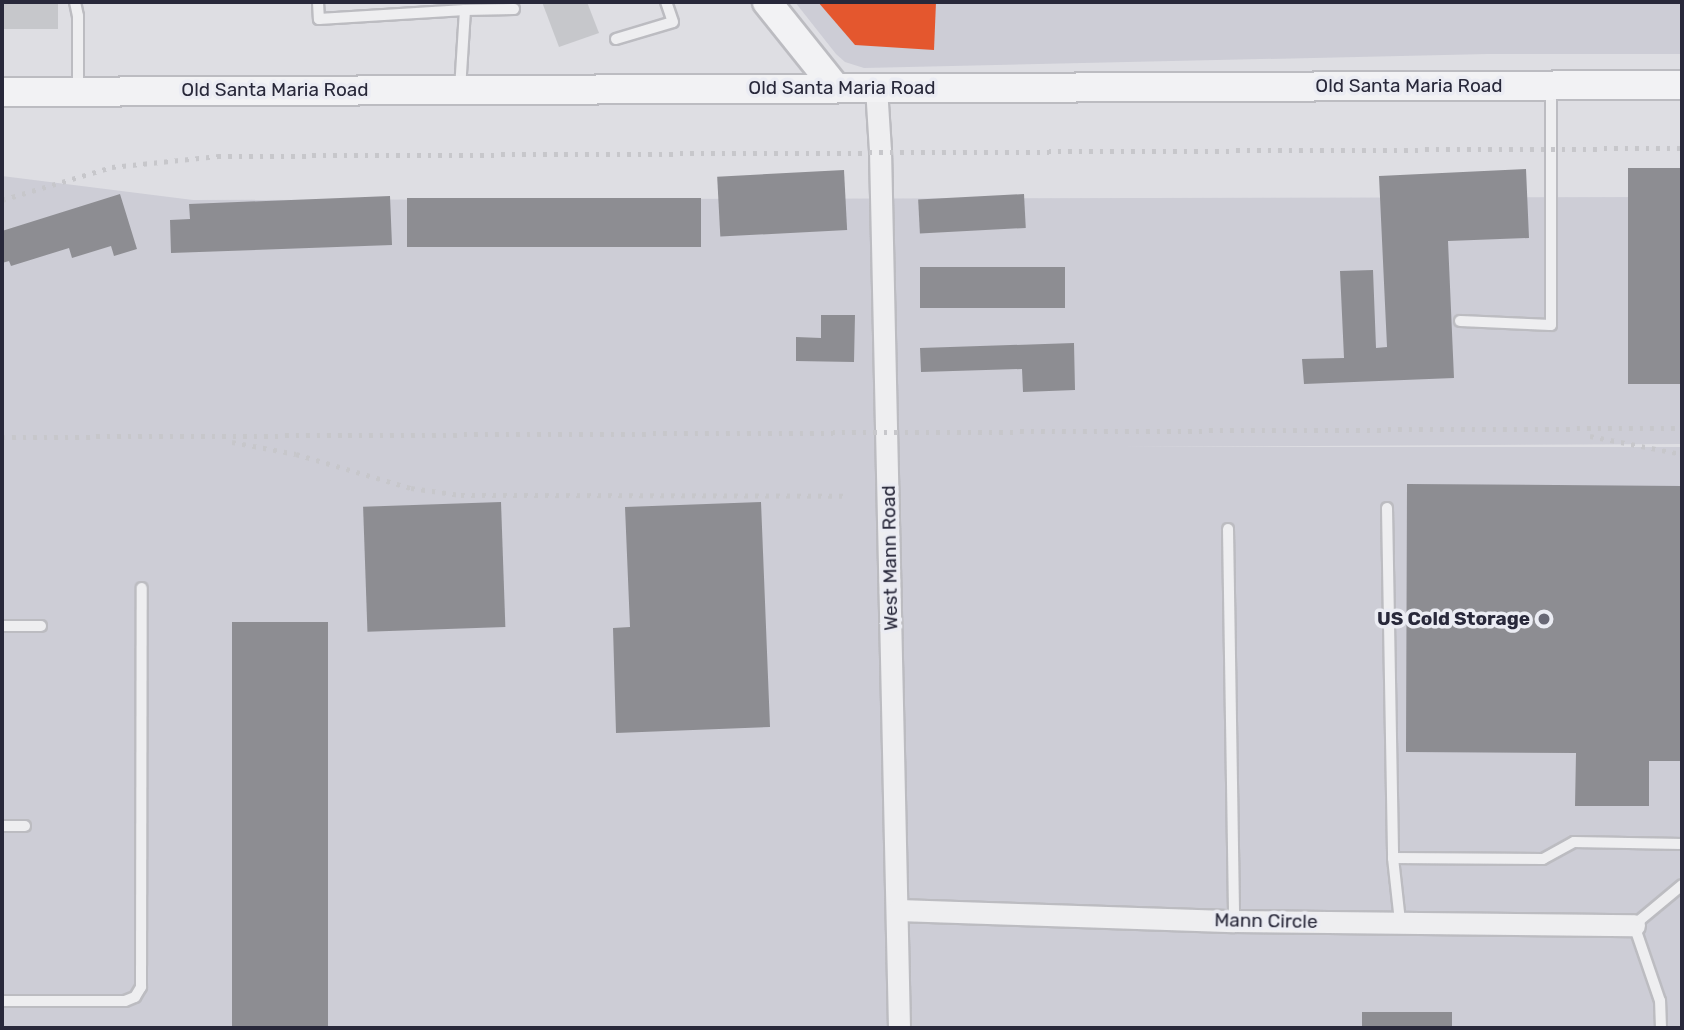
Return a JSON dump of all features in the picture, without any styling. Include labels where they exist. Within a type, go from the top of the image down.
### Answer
[{"type":"main road","points":[[767,2],[835,87]]},
{"type":"main road","name":"Old Santa Maria Road","points":[[2,92],[1682,85]]},
{"type":"street","name":"West Mann Road","points":[[876,88],[880,150],[899,1028]]},
{"type":"street","name":"Mann Circle","points":[[898,910],[1234,921],[1634,925]]},
{"type":"lane","points":[[75,2],[78,16],[78,92]]},
{"type":"lane","points":[[318,2],[319,19],[514,9]]},
{"type":"lane","points":[[616,38],[673,22],[666,2]]},
{"type":"lane","points":[[460,89],[465,10]]},
{"type":"lane","points":[[1460,321],[1551,325],[1551,85]]},
{"type":"lane","points":[[1387,508],[1392,858],[1400,921]]},
{"type":"lane","points":[[1228,529],[1234,921]]},
{"type":"lane","points":[[2,1001],[125,1001],[135,997],[141,987],[142,588]]},
{"type":"lane","points":[[2,626],[41,626]]},
{"type":"lane","points":[[2,827],[25,826]]},
{"type":"lane","points":[[1392,858],[1543,859],[1574,842],[1682,844]]},
{"type":"lane","points":[[1661,1028],[1660,1001],[1634,925],[1682,885]]},
{"type":"shaded area","points":[[795,2],[1682,2],[1682,54],[1488,54],[864,68],[845,62],[836,54]]},
{"type":"shaded area","points":[[2,176],[193,200],[1682,197],[1682,444],[2,453]]},
{"type":"shaded area","points":[[2,447],[1682,447],[1682,1028],[2,1028]]},
{"type":"building: Shops","points":[[818,2],[936,2],[934,50],[855,45]]},
{"type":"building: Industry","points":[[1628,168],[1681,168],[1681,384],[1628,384]]},
{"type":"building: Industry","points":[[1526,169],[1529,238],[1448,241],[1454,378],[1304,384],[1302,359],[1344,358],[1340,271],[1373,270],[1376,348],[1387,347],[1379,176]]},
{"type":"building: Industry","points":[[844,170],[847,230],[720,237],[717,177]]},
{"type":"building: Industry","points":[[120,194],[137,249],[114,256],[111,246],[72,258],[69,248],[11,266],[9,261],[2,263],[2,231]]},
{"type":"building: Industry","points":[[1024,194],[1026,228],[920,234],[918,200]]},
{"type":"building: Industry","points":[[390,196],[392,245],[171,253],[170,220],[190,219],[189,204]]},
{"type":"building: Industry","points":[[407,198],[701,198],[701,247],[407,247]]},
{"type":"building: Industry","points":[[920,267],[1065,267],[1065,308],[920,308]]},
{"type":"building: Industry","points":[[821,315],[855,315],[854,362],[796,361],[796,337],[821,338]]},
{"type":"building: Industry","points":[[1074,343],[1075,390],[1023,392],[1022,369],[921,372],[920,348]]},
{"type":"building: Industry","name":"US Cold Storage","points":[[1407,484],[1682,486],[1682,761],[1649,761],[1649,806],[1575,806],[1576,753],[1406,752]]},
{"type":"building: Industry","points":[[501,502],[505,627],[367,632],[363,507]]},
{"type":"building: Industry","points":[[761,502],[770,727],[616,733],[613,628],[630,627],[625,507]]},
{"type":"building: Industry","points":[[232,622],[328,622],[328,1028],[232,1028]]},
{"type":"building: Industry","points":[[1362,1012],[1452,1012],[1452,1028],[1362,1028]]},
{"type":"building: Other","points":[[2,2],[58,2],[58,29],[2,29]]},
{"type":"building: Other","points":[[542,2],[587,2],[599,33],[559,47]]},
{"type":"railway","points":[[2,200],[112,167],[218,156],[1682,148]]},
{"type":"railway","points":[[2,437],[1682,428]]},
{"type":"railway","points":[[1590,436],[1682,454]]},
{"type":"railway","points":[[232,442],[296,454],[411,488],[461,495],[848,496]]},
{"type":"place","name":"US Cold Storage","points":[[1544,619]]}]
